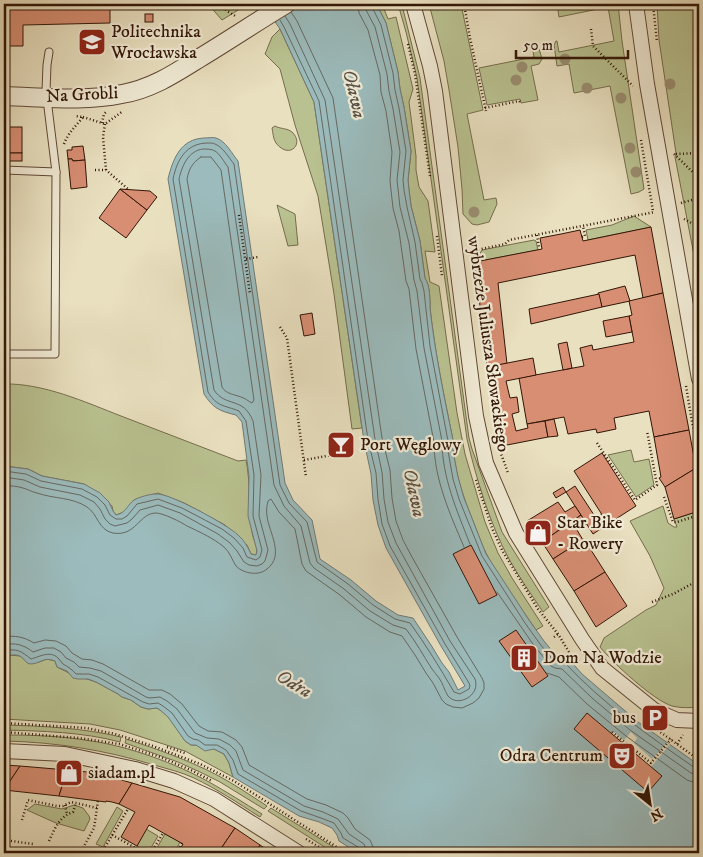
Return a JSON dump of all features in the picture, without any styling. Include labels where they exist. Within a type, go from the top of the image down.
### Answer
[{"type":"street","name":"Na Grobli","points":[[4,96],[94,98],[142,89],[172,75],[286,4]]},
{"type":"street","name":"wybrzeże Juliusza Słowackiego","points":[[413,4],[435,91],[476,416],[486,463],[516,533],[602,668],[654,710],[677,720],[699,721]]},
{"type":"street","points":[[636,4],[654,123],[699,379]]},
{"type":"street","points":[[4,751],[65,754],[135,769],[174,781],[214,800],[299,853]]},
{"type":"lane","points":[[4,354],[55,354],[56,172],[47,98],[49,52]]},
{"type":"lane","points":[[4,170],[56,172]]},
{"type":"path","points":[[222,4],[227,11],[238,18]]},
{"type":"path","points":[[460,4],[464,5],[485,109],[518,101],[521,104]]},
{"type":"path","points":[[590,29],[593,46],[634,88]]},
{"type":"path","points":[[406,40],[415,74],[430,176]]},
{"type":"path","points":[[105,124],[103,137],[106,170]]},
{"type":"path","points":[[670,150],[699,178]]},
{"type":"path","points":[[674,154],[699,153]]},
{"type":"path","points":[[95,170],[106,170],[128,189]]},
{"type":"path","points":[[469,252],[505,244],[509,240],[560,232],[653,210],[649,187]]},
{"type":"path","points":[[680,204],[699,198]]},
{"type":"path","points":[[239,215],[250,294]]},
{"type":"path","points":[[683,218],[699,227]]},
{"type":"path","points":[[582,237],[585,236],[583,226]]},
{"type":"path","points":[[437,235],[443,277]]},
{"type":"path","points":[[537,235],[540,241],[539,247]]},
{"type":"path","points":[[246,259],[258,257]]},
{"type":"path","points":[[280,327],[287,338],[306,477]]},
{"type":"path","points":[[597,443],[635,500],[656,485],[647,431]]},
{"type":"path","points":[[497,442],[509,479]]},
{"type":"path","points":[[304,460],[338,454]]},
{"type":"path","points":[[476,479],[492,528],[502,550],[538,609],[558,634],[569,652],[581,664]]},
{"type":"path","points":[[664,497],[673,522],[699,514]]},
{"type":"path","points":[[652,602],[673,594],[699,580]]},
{"type":"path","points":[[554,637],[558,634]]},
{"type":"path","points":[[646,722],[699,760]]},
{"type":"path","points":[[612,732],[651,763],[671,740]]},
{"type":"path","points":[[167,747],[185,753]]},
{"type":"path","points":[[22,820],[28,800],[57,806],[72,802],[97,808]]},
{"type":"path","points":[[78,853],[83,848],[94,828],[98,800]]},
{"type":"path","points":[[49,841],[57,823],[67,814],[73,812],[76,803]]},
{"type":"path","points":[[64,805],[67,814]]},
{"type":"path","points":[[106,847],[128,809]]},
{"type":"path","points":[[151,853],[163,833]]},
{"type":"path","points":[[112,835],[145,853]]},
{"type":"path","points":[[4,840],[33,844]]},
{"type":"path","points":[[176,853],[182,843]]},
{"type":"green space","points":[[208,4],[248,4],[222,20]]},
{"type":"green space","points":[[375,4],[382,4],[388,19],[396,17],[413,89],[409,102],[416,170],[419,187],[428,201],[435,252],[425,251],[430,282],[439,286],[457,413],[465,454],[485,522],[498,553],[543,626],[536,630],[504,584],[485,552],[457,473],[453,440],[434,341],[429,288],[425,279],[420,241],[411,206],[408,180],[411,151],[398,72],[386,23]]},
{"type":"green space","points":[[398,4],[402,5],[420,78],[469,438],[502,532],[549,607],[543,612],[525,586],[502,545],[479,485],[467,439],[417,78]]},
{"type":"green space","points":[[429,4],[461,4],[483,110],[467,114],[484,200],[496,198],[497,204],[489,222],[477,225],[472,224],[463,214],[458,147],[449,90],[444,61]]},
{"type":"green space","points":[[557,4],[618,4],[644,189],[639,192],[631,194],[610,86],[574,93],[569,64],[557,66],[554,45],[556,41],[559,52],[614,41],[608,7],[559,17]]},
{"type":"green space","points":[[657,4],[699,4],[699,281],[675,157],[676,153],[659,40]]},
{"type":"green space","points":[[280,29],[314,102],[362,428],[352,429],[334,294],[318,196],[295,125],[280,69],[265,54],[272,37]]},
{"type":"green space","points":[[532,46],[538,48],[542,59],[539,64],[531,66],[538,100],[521,103],[520,99],[487,105],[479,68],[534,57]]},
{"type":"green space","points":[[275,126],[292,132],[297,141],[294,148],[286,150],[276,143],[272,128]]},
{"type":"green space","points":[[277,205],[295,214],[298,245],[288,246]]},
{"type":"green space","points":[[634,216],[651,227],[588,240],[586,230],[612,225]]},
{"type":"green space","points":[[534,240],[538,250],[475,262],[482,250]]},
{"type":"green space","points":[[4,384],[34,387],[64,394],[238,461],[246,460],[251,523],[257,549],[256,555],[251,554],[247,545],[225,525],[184,503],[158,493],[134,500],[124,512],[116,515],[112,506],[84,484],[42,476],[28,469],[4,466]]},
{"type":"green space","points":[[631,450],[634,462],[649,459],[654,485],[636,497],[608,455]]},
{"type":"green space","points":[[663,506],[668,523],[674,527],[677,527],[674,519],[699,511],[699,707],[678,707],[664,702],[634,680],[600,647],[604,638],[656,605],[664,588],[650,556],[630,521]]},
{"type":"green space","points":[[4,656],[20,656],[29,663],[47,659],[55,661],[57,667],[96,682],[141,707],[148,709],[157,708],[168,716],[185,741],[205,750],[214,749],[224,754],[233,777],[185,751],[120,730],[90,724],[4,719]]},
{"type":"green space","points":[[4,725],[63,728],[121,737],[120,742],[77,734],[4,730]]},
{"type":"green space","points":[[4,735],[70,738],[105,743],[136,751],[196,775],[262,814],[260,817],[211,787],[194,778],[174,771],[117,755],[80,748],[4,741]]},
{"type":"green space","points":[[126,739],[172,755],[206,770],[230,782],[267,806],[264,809],[220,782],[178,762],[125,743]]},
{"type":"green space","points":[[35,804],[62,809],[74,805],[83,808],[90,819],[84,831],[56,823],[27,810]]},
{"type":"green space","points":[[117,807],[123,811],[103,847],[96,844]]},
{"type":"green space","points":[[271,808],[343,853],[334,853],[268,811]]},
{"type":"green space","points":[[146,829],[158,836],[148,853],[137,846]]},
{"type":"green space","points":[[165,834],[180,842],[174,853],[154,853]]},
{"type":"water","points":[[263,4],[375,4],[378,7],[386,23],[398,72],[411,151],[408,180],[411,206],[420,241],[425,278],[429,288],[437,358],[453,440],[458,477],[464,498],[486,554],[529,620],[558,658],[567,657],[582,674],[638,722],[699,765],[699,853],[358,853],[339,841],[332,828],[299,816],[233,777],[224,754],[214,749],[205,751],[185,741],[168,717],[157,708],[148,709],[141,707],[96,682],[88,679],[73,678],[67,671],[57,667],[55,661],[48,659],[30,664],[18,655],[4,656],[4,466],[28,469],[42,476],[84,484],[100,493],[109,502],[116,515],[124,511],[134,500],[142,497],[156,494],[172,498],[198,510],[232,530],[244,541],[251,554],[256,555],[257,551],[248,516],[249,476],[242,422],[236,415],[225,412],[210,403],[204,394],[168,179],[176,157],[184,146],[196,139],[216,138],[223,142],[238,161],[285,483],[293,500],[312,520],[320,559],[398,615],[413,618],[449,672],[458,690],[465,686],[386,548],[378,525],[314,102],[280,29]]},
{"type":"pier","points":[[614,732],[624,740],[631,732],[637,738],[634,743],[652,759],[667,743],[670,744],[651,767],[612,734]]},
{"type":"building","points":[[4,4],[110,4],[110,23],[23,25],[23,46],[4,46]]},
{"type":"building","points":[[145,14],[153,14],[153,22],[145,22]]},
{"type":"building","points":[[4,127],[22,127],[22,153],[4,153]]},
{"type":"building","points":[[83,146],[85,160],[73,161],[68,159],[67,150],[72,150],[72,147]]},
{"type":"building","points":[[4,153],[22,153],[22,161],[4,161]]},
{"type":"building","points":[[68,159],[73,161],[85,160],[87,187],[71,189]]},
{"type":"building","points":[[120,189],[147,210],[126,238],[99,218]]},
{"type":"building","points":[[120,189],[150,191],[157,197],[147,210]]},
{"type":"building","points":[[651,227],[663,293],[643,298],[635,255],[498,283],[507,364],[487,367],[475,262],[542,249],[540,238],[580,230],[583,241]]},
{"type":"building","points":[[625,286],[630,301],[602,307],[598,293]]},
{"type":"building","points":[[663,293],[689,430],[654,437],[649,411],[614,418],[616,429],[597,433],[596,429],[568,434],[564,417],[527,424],[519,378],[584,366],[580,348],[592,345],[593,350],[634,342],[629,316],[632,315],[629,301]]},
{"type":"building","points":[[599,294],[602,307],[531,324],[529,309]]},
{"type":"building","points":[[312,313],[315,334],[304,336],[300,315]]},
{"type":"building","points":[[629,316],[632,332],[606,337],[603,321]]},
{"type":"building","points":[[567,342],[572,368],[563,370],[558,344]]},
{"type":"building","points":[[533,358],[536,375],[506,381],[510,398],[517,397],[519,412],[512,414],[516,431],[528,428],[527,424],[545,421],[548,437],[502,446],[494,412],[487,367]]},
{"type":"building","points":[[554,419],[558,436],[548,437],[545,421]]},
{"type":"building","points":[[689,430],[696,468],[665,487],[659,478],[661,477],[654,437]]},
{"type":"building","points":[[602,453],[636,506],[608,524],[574,471]]},
{"type":"building","points":[[696,468],[699,480],[699,511],[674,519],[665,487]]},
{"type":"building","points":[[575,486],[596,518],[602,514],[608,524],[593,534],[566,492]]},
{"type":"building","points":[[563,487],[566,492],[556,498],[553,493]]},
{"type":"building","points":[[558,502],[565,512],[575,506],[581,515],[542,542],[527,521]]},
{"type":"building","points":[[581,515],[587,524],[577,530],[583,540],[553,559],[542,542]]},
{"type":"building","points":[[584,539],[605,572],[574,591],[553,559]]},
{"type":"building","points":[[471,545],[497,595],[479,604],[453,554]]},
{"type":"building","points":[[605,572],[627,606],[596,627],[574,591]]},
{"type":"building","name":"Dom Na Wodzie","points":[[516,630],[548,676],[532,687],[499,641]]},
{"type":"building","name":"Odra Centrum","points":[[587,713],[662,776],[648,792],[574,729]]},
{"type":"building","points":[[4,765],[20,766],[4,790]]},
{"type":"building","points":[[20,766],[67,770],[59,796],[4,790]]},
{"type":"building","points":[[67,770],[97,773],[132,783],[119,804],[59,796]]},
{"type":"building","points":[[132,783],[180,797],[235,828],[218,853],[178,853],[183,844],[149,825],[137,846],[121,837],[135,812],[119,804]]},
{"type":"building","points":[[235,828],[260,845],[255,853],[218,853]]},
{"type":"building","points":[[260,845],[272,853],[255,853]]},
{"type":"place","name":"Politechnika Wrocławska","points":[[92,42]]},
{"type":"place","name":"Port Węglowy","points":[[341,445]]},
{"type":"place","name":"Star Bike - Rowery","points":[[538,533]]},
{"type":"place","name":"Dom Na Wodzie","points":[[524,658]]},
{"type":"place","name":"bus","points":[[655,718]]},
{"type":"place","name":"Odra Centrum","points":[[622,756]]},
{"type":"place","name":"siadam.pl","points":[[69,773]]},
{"type":"water label","name":"Oława","points":[[354,94]]},
{"type":"water label","name":"Oława","points":[[414,493]]},
{"type":"water label","name":"Odra","points":[[294,684]]}]
